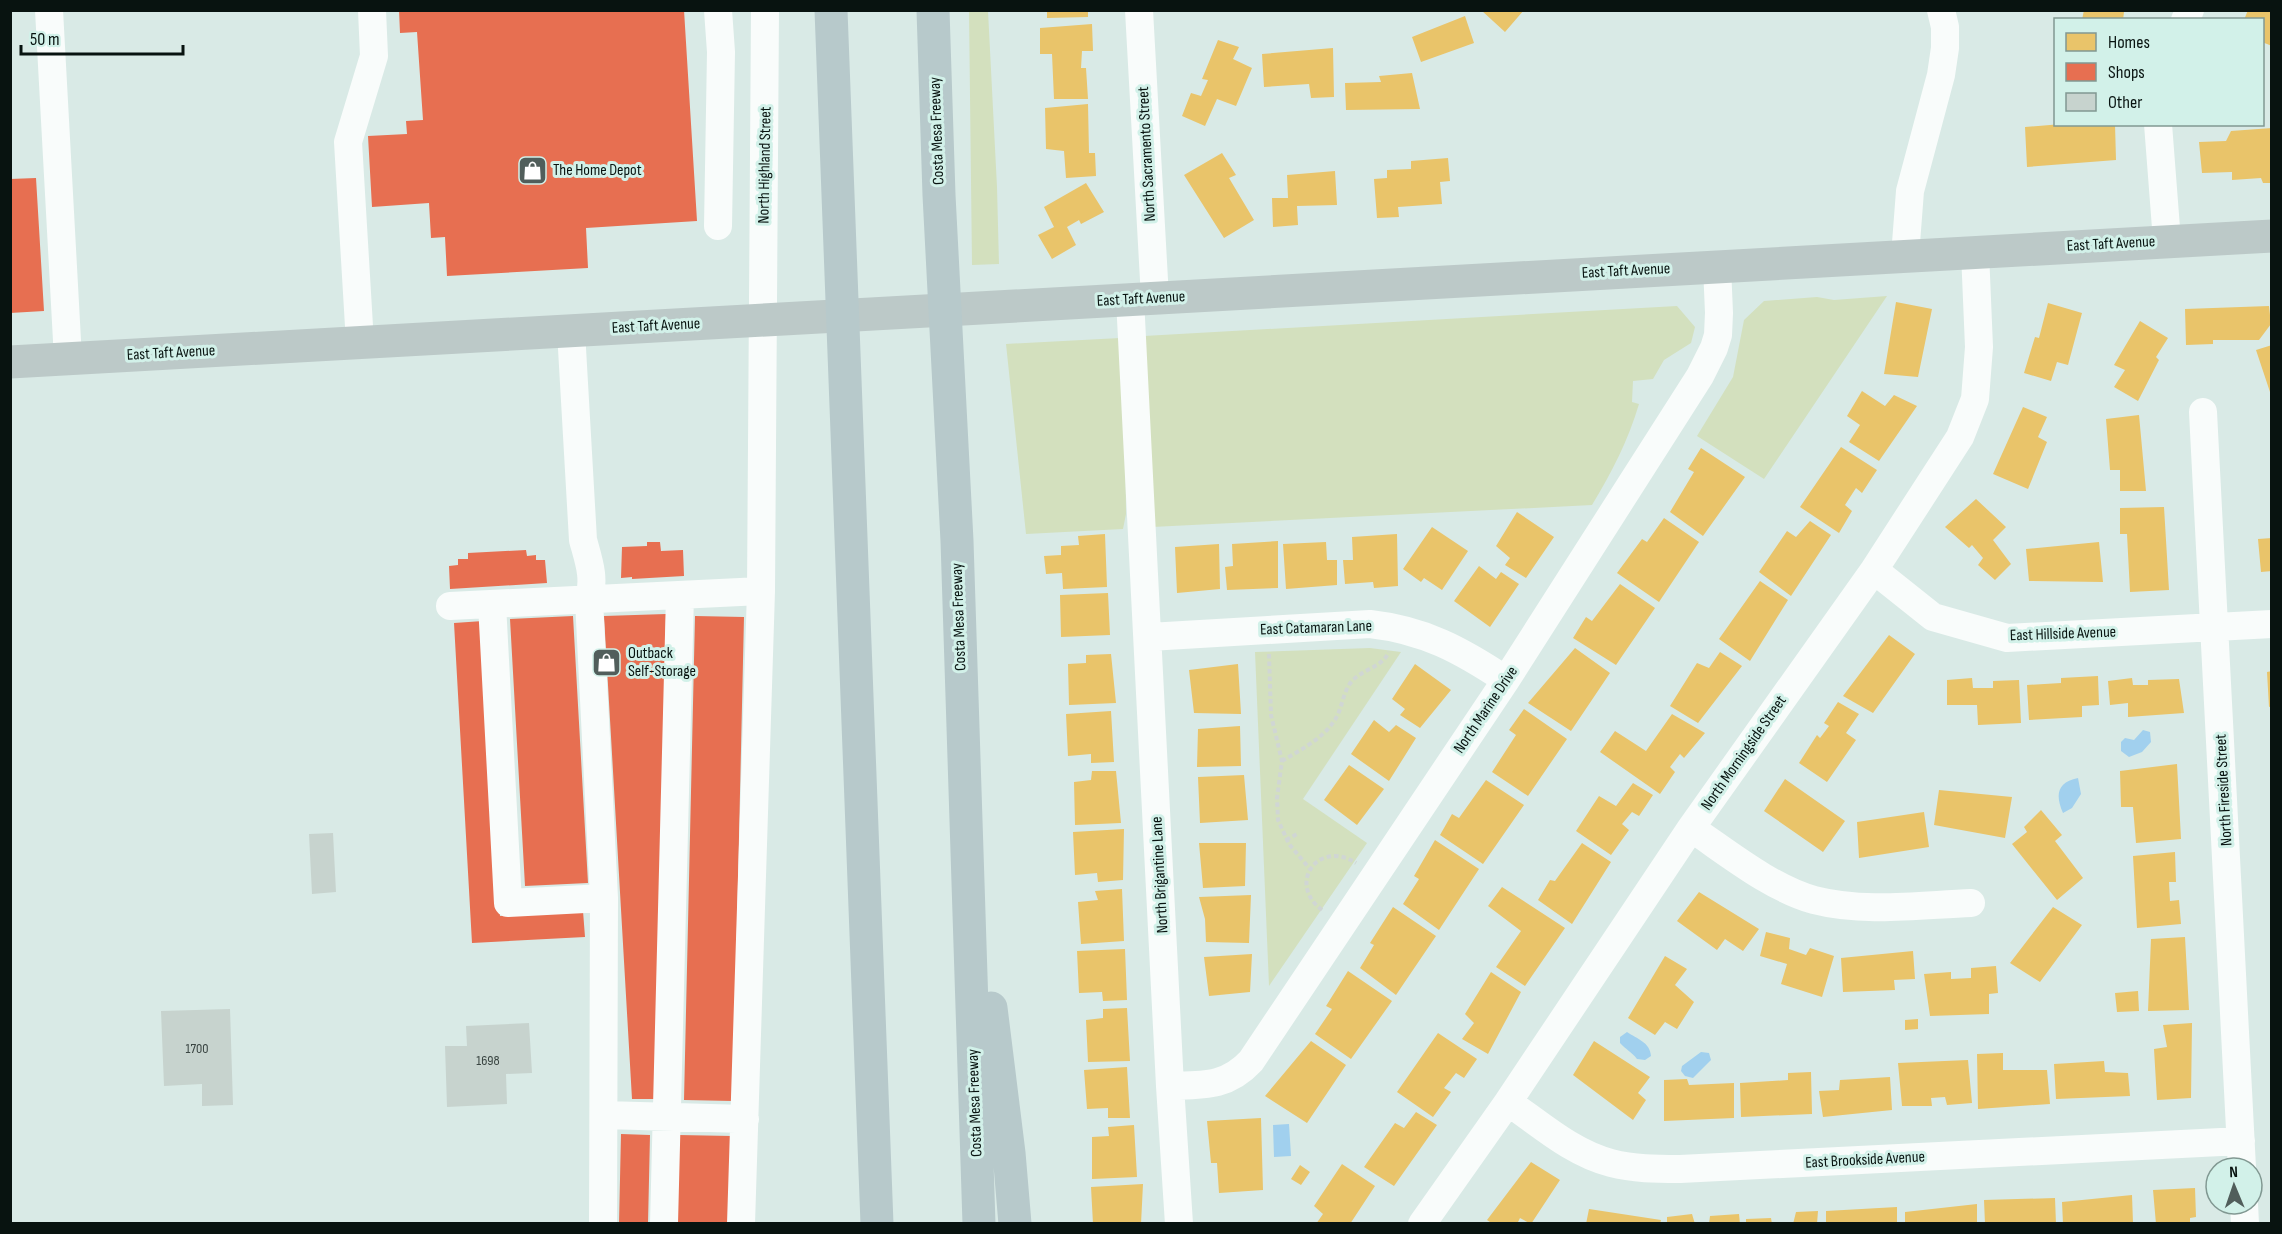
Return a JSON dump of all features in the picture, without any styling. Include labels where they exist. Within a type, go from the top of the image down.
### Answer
[{"type":"highway","points":[[831,10],[877,1224]]},
{"type":"highway","name":"Costa Mesa Freeway","points":[[933,10],[939,195],[957,541],[979,1224]]},
{"type":"highway","points":[[965,807],[1009,1153],[1015,1224]]},
{"type":"main road","name":"East Taft Avenue","points":[[10,362],[2271,236]]},
{"type":"street","points":[[49,10],[68,359]]},
{"type":"street","points":[[360,343],[348,142],[374,56],[372,10]]},
{"type":"street","points":[[718,10],[721,52],[718,226]]},
{"type":"street","name":"North Highland Street","points":[[741,1224],[761,591],[765,10]]},
{"type":"street","name":"North Sacramento Street","points":[[1139,10],[1143,299],[1142,527]]},
{"type":"street","points":[[1905,256],[1910,191],[1941,75],[1945,48],[1946,27],[1941,10]]},
{"type":"street","points":[[2158,126],[2167,241]]},
{"type":"street","name":"North Morningside Street","points":[[1422,1224],[1508,1102],[1691,828],[1874,570],[1960,437],[1975,399],[1979,347],[1975,252]]},
{"type":"street","name":"North Marine Drive","points":[[1170,1086],[1223,1082],[1240,1072],[1251,1061],[1506,680],[1641,471],[1708,362],[1718,335],[1717,266]]},
{"type":"street","points":[[571,330],[583,540],[592,570],[593,586],[589,600],[604,898],[603,1224]]},
{"type":"street","name":"North Fireside Street","points":[[2204,412],[2241,1154]]},
{"type":"street","name":"North Brigantine Lane","points":[[1142,527],[1179,1224]]},
{"type":"street","name":"East Hillside Avenue","points":[[1874,570],[1933,617],[2007,638],[2271,624]]},
{"type":"street","points":[[450,606],[761,591]]},
{"type":"street","points":[[664,1224],[680,595]]},
{"type":"street","points":[[492,604],[508,903],[604,898]]},
{"type":"street","name":"East Catamaran Lane","points":[[1149,637],[1370,624],[1400,627],[1435,639],[1468,655],[1506,680]]},
{"type":"street","points":[[1691,828],[1779,886],[1813,900],[1852,907],[1971,903]]},
{"type":"street","name":"East Brookside Avenue","points":[[1508,1102],[1577,1150],[1609,1162],[1640,1169],[2241,1154]]},
{"type":"street","points":[[604,1115],[744,1119]]},
{"type":"path","points":[[1282,761],[1302,749],[1331,726],[1350,683],[1381,663],[1400,627]]},
{"type":"path","points":[[1267,629],[1271,715],[1282,761],[1277,811],[1286,840],[1310,869]]},
{"type":"path","points":[[1286,840],[1299,833]]},
{"type":"path","points":[[1341,924],[1309,898],[1306,886],[1310,869],[1322,859],[1335,855],[1349,859],[1374,876]]},
{"type":"green space","points":[[969,11],[988,11],[999,264],[972,265]]},
{"type":"green space","points":[[1887,296],[1764,479],[1697,436],[1733,377],[1744,320],[1764,301],[1817,297],[1834,300]]},
{"type":"green space","points":[[1677,306],[1695,327],[1691,343],[1664,360],[1653,379],[1633,381],[1632,402],[1639,404],[1635,418],[1619,456],[1592,505],[1152,527],[1144,336]]},
{"type":"green space","points":[[1120,338],[1125,401],[1126,514],[1123,529],[1026,534],[1006,344]]},
{"type":"green space","points":[[1370,648],[1401,652],[1303,799],[1367,843],[1269,986],[1255,652]]},
{"type":"water","points":[[2143,730],[2150,732],[2151,742],[2142,752],[2129,757],[2121,751],[2121,742],[2125,738],[2134,740]]},
{"type":"water","points":[[2078,778],[2081,794],[2072,808],[2063,813],[2059,800],[2060,790],[2066,783]]},
{"type":"water","points":[[1627,1032],[1646,1044],[1651,1056],[1645,1060],[1637,1059],[1620,1043],[1620,1037]]},
{"type":"water","points":[[1701,1052],[1709,1053],[1711,1060],[1693,1078],[1685,1076],[1681,1071],[1682,1066]]},
{"type":"water","points":[[1289,1124],[1291,1156],[1274,1157],[1273,1125]]},
{"type":"building: Homes","points":[[1047,10],[1088,10],[1088,17],[1047,18]]},
{"type":"building: Homes","points":[[1481,10],[1524,10],[1505,32]]},
{"type":"building: Homes","points":[[2084,10],[2124,12],[2123,18],[2082,18]]},
{"type":"building: Homes","points":[[2248,10],[2272,10],[2272,46],[2264,43],[2264,18],[2245,18]]},
{"type":"building: Homes","points":[[1465,16],[1474,43],[1421,62],[1412,37]]},
{"type":"building: Homes","points":[[1092,24],[1093,51],[1082,51],[1081,68],[1086,68],[1088,99],[1054,99],[1052,54],[1040,54],[1040,28]]},
{"type":"building: Homes","points":[[1218,40],[1239,47],[1233,59],[1252,68],[1236,106],[1217,99],[1205,126],[1182,116],[1191,93],[1201,96],[1208,80],[1202,79]]},
{"type":"building: Homes","points":[[1333,48],[1334,97],[1311,98],[1309,84],[1264,87],[1262,54]]},
{"type":"building: Homes","points":[[1412,73],[1420,109],[1346,110],[1345,83],[1381,82],[1379,76]]},
{"type":"building: Homes","points":[[1088,104],[1089,153],[1095,153],[1096,176],[1066,178],[1064,151],[1046,149],[1045,108]]},
{"type":"building: Homes","points":[[2054,125],[2115,126],[2116,160],[2027,167],[2025,127]]},
{"type":"building: Homes","points":[[2272,128],[2272,183],[2263,183],[2261,178],[2232,180],[2232,172],[2202,173],[2199,142],[2226,141],[2231,131]]},
{"type":"building: Homes","points":[[1222,153],[1236,175],[1229,178],[1254,220],[1224,238],[1184,175]]},
{"type":"building: Homes","points":[[1448,158],[1450,181],[1440,182],[1442,204],[1398,207],[1399,217],[1377,218],[1374,179],[1387,178],[1387,170],[1411,169],[1411,161]]},
{"type":"building: Homes","points":[[1335,171],[1337,205],[1297,206],[1298,225],[1273,227],[1272,198],[1288,198],[1287,175]]},
{"type":"building: Homes","points":[[1086,183],[1104,212],[1081,224],[1079,220],[1067,227],[1076,245],[1052,259],[1038,235],[1054,227],[1044,207]]},
{"type":"building: Homes","points":[[1896,302],[1932,309],[1918,377],[1884,374]]},
{"type":"building: Homes","points":[[2048,303],[2082,313],[2068,365],[2057,362],[2051,381],[2024,373],[2035,337],[2039,338]]},
{"type":"building: Homes","points":[[2269,306],[2271,324],[2259,340],[2213,340],[2213,344],[2186,345],[2185,309]]},
{"type":"building: Homes","points":[[2140,321],[2168,338],[2156,357],[2159,360],[2138,401],[2114,387],[2125,370],[2114,365]]},
{"type":"building: Homes","points":[[2272,345],[2272,395],[2271,395],[2256,350]]},
{"type":"building: Homes","points":[[1862,391],[1885,406],[1894,395],[1917,406],[1879,461],[1849,442],[1860,425],[1847,416]]},
{"type":"building: Homes","points":[[2023,407],[2047,417],[2038,437],[2047,442],[2028,489],[1993,474]]},
{"type":"building: Homes","points":[[2139,415],[2146,491],[2120,491],[2120,470],[2110,470],[2106,419]]},
{"type":"building: Homes","points":[[1841,447],[1877,470],[1862,493],[1856,488],[1845,505],[1852,511],[1839,533],[1800,507]]},
{"type":"building: Homes","points":[[1701,448],[1745,477],[1703,536],[1670,512],[1694,472],[1688,469]]},
{"type":"building: Homes","points":[[1976,499],[2006,527],[1993,540],[2011,564],[1995,580],[1978,565],[1983,558],[1972,545],[1969,548],[1945,527]]},
{"type":"building: Homes","points":[[2164,507],[2169,590],[2130,592],[2127,534],[2120,534],[2120,508]]},
{"type":"building: Homes","points":[[1517,512],[1554,537],[1526,578],[1505,565],[1510,558],[1496,546]]},
{"type":"building: Homes","points":[[1664,518],[1699,542],[1659,602],[1617,573],[1642,539],[1647,542]]},
{"type":"building: Homes","points":[[1810,521],[1831,535],[1791,596],[1759,572],[1787,531],[1796,537]]},
{"type":"building: Homes","points":[[1432,527],[1468,551],[1442,590],[1424,578],[1421,582],[1403,569]]},
{"type":"building: Homes","points":[[1105,534],[1107,587],[1063,589],[1062,573],[1046,574],[1044,556],[1061,555],[1061,546],[1079,545],[1078,536]]},
{"type":"building: Homes","points":[[1397,534],[1398,586],[1374,588],[1373,582],[1345,584],[1343,560],[1353,560],[1352,537]]},
{"type":"building: Homes","points":[[2272,538],[2272,571],[2261,572],[2258,539]]},
{"type":"building: Homes","points":[[1278,541],[1278,588],[1227,590],[1225,567],[1233,566],[1232,544]]},
{"type":"building: Homes","points":[[1326,542],[1327,560],[1337,560],[1337,585],[1286,589],[1283,544]]},
{"type":"building: Homes","points":[[2099,542],[2103,582],[2029,581],[2026,549]]},
{"type":"building: Homes","points":[[1219,544],[1220,589],[1177,593],[1175,547]]},
{"type":"building: Homes","points":[[1479,566],[1496,579],[1501,572],[1519,584],[1490,627],[1454,601]]},
{"type":"building: Homes","points":[[1760,581],[1788,600],[1750,661],[1719,639]]},
{"type":"building: Homes","points":[[1620,584],[1655,608],[1616,665],[1573,638],[1586,617],[1592,621]]},
{"type":"building: Homes","points":[[1108,593],[1110,635],[1061,637],[1060,595]]},
{"type":"building: Homes","points":[[1889,635],[1915,654],[1873,713],[1843,696]]},
{"type":"building: Homes","points":[[1575,648],[1610,673],[1571,731],[1528,703]]},
{"type":"building: Homes","points":[[1720,652],[1742,666],[1698,723],[1670,706],[1697,663],[1709,668]]},
{"type":"building: Homes","points":[[1111,654],[1116,703],[1069,705],[1068,664],[1086,663],[1086,655]]},
{"type":"building: Homes","points":[[1238,664],[1241,714],[1194,713],[1189,670]]},
{"type":"building: Homes","points":[[1415,664],[1451,690],[1420,728],[1400,715],[1405,709],[1392,699]]},
{"type":"building: Homes","points":[[2272,671],[2272,706],[2269,707],[2267,672]]},
{"type":"building: Homes","points":[[2098,676],[2099,705],[2082,706],[2082,717],[2029,720],[2027,685],[2061,683],[2061,678]]},
{"type":"building: Homes","points":[[1972,678],[1973,688],[1993,688],[1993,681],[2019,680],[2021,723],[1978,725],[1977,705],[1947,705],[1947,680]]},
{"type":"building: Homes","points":[[2132,678],[2133,685],[2148,685],[2148,680],[2179,679],[2184,713],[2128,717],[2128,703],[2110,705],[2108,681]]},
{"type":"building: Homes","points":[[1838,702],[1859,714],[1846,733],[1856,740],[1827,782],[1799,763],[1817,735],[1820,738],[1829,726],[1824,723]]},
{"type":"building: Homes","points":[[1524,709],[1567,739],[1528,796],[1492,772],[1516,735],[1509,730]]},
{"type":"building: Homes","points":[[1111,711],[1114,762],[1091,763],[1091,754],[1068,756],[1066,714]]},
{"type":"building: Homes","points":[[1672,714],[1705,733],[1684,758],[1680,754],[1670,767],[1675,772],[1660,794],[1600,752],[1615,731],[1646,751]]},
{"type":"building: Homes","points":[[1374,720],[1389,732],[1396,725],[1416,738],[1389,781],[1351,754]]},
{"type":"building: Homes","points":[[1240,726],[1241,766],[1197,767],[1198,729]]},
{"type":"building: Homes","points":[[2177,764],[2181,839],[2136,843],[2133,807],[2121,807],[2120,771]]},
{"type":"building: Homes","points":[[1349,765],[1384,789],[1357,825],[1324,800]]},
{"type":"building: Homes","points":[[1092,771],[1116,771],[1121,823],[1075,825],[1074,782],[1091,780]]},
{"type":"building: Homes","points":[[1244,775],[1248,820],[1200,823],[1198,777]]},
{"type":"building: Homes","points":[[1785,779],[1845,821],[1823,852],[1764,811]]},
{"type":"building: Homes","points":[[1486,780],[1524,805],[1483,864],[1440,835],[1452,814],[1459,818]]},
{"type":"building: Homes","points":[[1633,783],[1653,795],[1639,816],[1632,812],[1622,824],[1629,830],[1611,855],[1576,831],[1599,796],[1616,806]]},
{"type":"building: Homes","points":[[1939,790],[2012,797],[2005,838],[1934,825]]},
{"type":"building: Homes","points":[[2041,810],[2062,835],[2055,841],[2083,878],[2057,900],[2012,844],[2027,832],[2024,827]]},
{"type":"building: Homes","points":[[1924,812],[1929,847],[1859,858],[1857,822]]},
{"type":"building: Homes","points":[[1124,829],[1123,880],[1098,882],[1097,873],[1075,875],[1073,832]]},
{"type":"building: Homes","points":[[1435,840],[1479,869],[1439,930],[1403,904],[1419,879],[1414,876]]},
{"type":"building: Homes","points":[[1199,843],[1246,843],[1245,886],[1203,888]]},
{"type":"building: Homes","points":[[1582,843],[1611,862],[1572,924],[1538,900],[1550,880],[1555,881]]},
{"type":"building: Homes","points":[[2175,852],[2176,882],[2169,882],[2170,901],[2179,900],[2181,924],[2137,928],[2133,856]]},
{"type":"building: Homes","points":[[1502,887],[1565,928],[1525,986],[1496,967],[1521,931],[1488,906]]},
{"type":"building: Homes","points":[[1122,889],[1124,941],[1081,944],[1078,902],[1098,900],[1095,891]]},
{"type":"building: Homes","points":[[1699,892],[1759,929],[1743,951],[1725,939],[1717,950],[1677,921]]},
{"type":"building: Homes","points":[[1251,895],[1249,943],[1206,942],[1205,919],[1199,897]]},
{"type":"building: Homes","points":[[1393,907],[1436,936],[1396,995],[1360,968],[1374,945],[1370,943]]},
{"type":"building: Homes","points":[[2053,907],[2082,925],[2040,982],[2010,963]]},
{"type":"building: Homes","points":[[1766,932],[1790,938],[1789,949],[1806,955],[1810,948],[1834,956],[1822,997],[1781,984],[1787,964],[1760,956]]},
{"type":"building: Homes","points":[[2185,937],[2189,1010],[2148,1011],[2151,939]]},
{"type":"building: Homes","points":[[1125,949],[1127,1000],[1103,1001],[1102,992],[1079,993],[1077,951]]},
{"type":"building: Homes","points":[[1913,951],[1915,979],[1894,980],[1895,990],[1843,992],[1841,958]]},
{"type":"building: Homes","points":[[1252,954],[1250,992],[1209,996],[1204,957]]},
{"type":"building: Homes","points":[[1665,956],[1687,969],[1675,985],[1694,1002],[1677,1029],[1665,1022],[1655,1035],[1628,1018]]},
{"type":"building: Homes","points":[[1996,966],[1998,993],[1989,994],[1989,1014],[1930,1016],[1924,974],[1951,972],[1951,979],[1971,978],[1971,968]]},
{"type":"building: Homes","points":[[1348,971],[1392,1001],[1351,1059],[1315,1034],[1332,1009],[1326,1006]]},
{"type":"building: Homes","points":[[1491,972],[1521,992],[1488,1054],[1462,1039],[1474,1023],[1465,1014]]},
{"type":"building: Homes","points":[[2138,991],[2139,1011],[2117,1012],[2115,993]]},
{"type":"building: Homes","points":[[1127,1008],[1130,1061],[1088,1062],[1086,1020],[1103,1018],[1103,1009]]},
{"type":"building: Homes","points":[[1918,1019],[1918,1029],[1905,1030],[1905,1020]]},
{"type":"building: Homes","points":[[2192,1023],[2191,1098],[2157,1100],[2154,1049],[2167,1047],[2163,1025]]},
{"type":"building: Homes","points":[[1438,1033],[1477,1059],[1464,1078],[1456,1073],[1444,1088],[1451,1092],[1433,1117],[1397,1092]]},
{"type":"building: Homes","points":[[1311,1041],[1346,1065],[1307,1123],[1265,1096]]},
{"type":"building: Homes","points":[[1594,1041],[1650,1077],[1638,1093],[1646,1100],[1633,1120],[1573,1075]]},
{"type":"building: Homes","points":[[2003,1053],[2003,1070],[2047,1070],[2050,1104],[1978,1109],[1977,1054]]},
{"type":"building: Homes","points":[[1968,1060],[1972,1103],[1947,1105],[1945,1097],[1931,1098],[1932,1106],[1902,1106],[1898,1063]]},
{"type":"building: Homes","points":[[2104,1061],[2105,1072],[2128,1073],[2130,1096],[2056,1099],[2054,1064]]},
{"type":"building: Homes","points":[[1127,1067],[1130,1118],[1108,1118],[1108,1108],[1087,1109],[1084,1070]]},
{"type":"building: Homes","points":[[1811,1072],[1812,1114],[1741,1117],[1740,1083],[1788,1080],[1788,1073]]},
{"type":"building: Homes","points":[[1890,1077],[1892,1110],[1823,1117],[1819,1091],[1839,1090],[1840,1080]]},
{"type":"building: Homes","points":[[1687,1079],[1689,1085],[1734,1083],[1734,1118],[1664,1121],[1664,1080]]},
{"type":"building: Homes","points":[[1416,1112],[1437,1125],[1394,1186],[1364,1167],[1395,1123],[1404,1128]]},
{"type":"building: Homes","points":[[1261,1118],[1263,1190],[1219,1193],[1217,1163],[1211,1163],[1207,1121]]},
{"type":"building: Homes","points":[[1134,1125],[1137,1177],[1092,1179],[1092,1137],[1109,1136],[1108,1127]]},
{"type":"building: Homes","points":[[1531,1162],[1560,1180],[1531,1224],[1520,1218],[1517,1224],[1493,1224],[1487,1220]]},
{"type":"building: Homes","points":[[1342,1164],[1375,1186],[1350,1224],[1316,1224],[1323,1214],[1314,1206]]},
{"type":"building: Homes","points":[[1300,1165],[1310,1172],[1301,1185],[1291,1179]]},
{"type":"building: Homes","points":[[1143,1184],[1141,1224],[1093,1224],[1091,1187]]},
{"type":"building: Homes","points":[[2195,1188],[2196,1217],[2190,1218],[2190,1224],[2156,1224],[2153,1190]]},
{"type":"building: Homes","points":[[2132,1195],[2133,1223],[2063,1224],[2062,1202]]},
{"type":"building: Homes","points":[[2055,1198],[2056,1224],[1985,1224],[1984,1200]]},
{"type":"building: Homes","points":[[1977,1204],[1977,1224],[1905,1224],[1905,1212]]},
{"type":"building: Homes","points":[[1897,1207],[1897,1224],[1826,1224],[1826,1211]]},
{"type":"building: Homes","points":[[1589,1209],[1661,1220],[1660,1224],[1586,1224]]},
{"type":"building: Homes","points":[[1818,1211],[1817,1224],[1793,1224],[1796,1212]]},
{"type":"building: Homes","points":[[1692,1214],[1695,1224],[1667,1224],[1667,1217]]},
{"type":"building: Homes","points":[[1739,1214],[1740,1224],[1709,1224],[1710,1216]]},
{"type":"building: Homes","points":[[1771,1218],[1772,1224],[1746,1224],[1746,1219]]},
{"type":"building: Shops","name":"The Home Depot","points":[[399,10],[684,10],[697,221],[586,228],[588,268],[447,276],[445,237],[431,238],[429,203],[372,207],[368,136],[407,134],[406,121],[423,120],[417,32],[400,33]]},
{"type":"building: Shops","points":[[36,178],[44,311],[10,313],[10,179]]},
{"type":"building: Shops","points":[[647,542],[660,542],[661,551],[683,550],[684,576],[621,578],[622,547],[647,546]]},
{"type":"building: Shops","points":[[526,550],[527,556],[536,555],[536,560],[545,560],[547,583],[450,589],[449,566],[458,565],[458,559],[468,559],[468,553]]},
{"type":"building: Shops","points":[[666,614],[655,1099],[632,1099],[604,616]]},
{"type":"building: Shops","points":[[573,616],[588,883],[525,886],[510,619]]},
{"type":"building: Shops","points":[[695,616],[744,617],[733,1101],[684,1100]]},
{"type":"building: Shops","points":[[483,621],[500,916],[583,911],[585,937],[472,943],[454,623]]},
{"type":"building: Shops","points":[[621,1134],[650,1135],[648,1224],[619,1224]]},
{"type":"building: Shops","points":[[678,1135],[732,1136],[730,1224],[675,1224]]},
{"type":"building: Other","points":[[333,833],[336,892],[312,894],[309,834]]},
{"type":"building: Other","points":[[230,1009],[233,1105],[202,1106],[202,1084],[164,1086],[161,1011]]},
{"type":"building: Other","points":[[529,1023],[532,1073],[506,1074],[507,1104],[447,1107],[445,1046],[467,1046],[466,1026]]},
{"type":"place","name":"The Home Depot","points":[[532,170]]},
{"type":"place","name":"Outback Self-Storage","points":[[607,662]]}]
